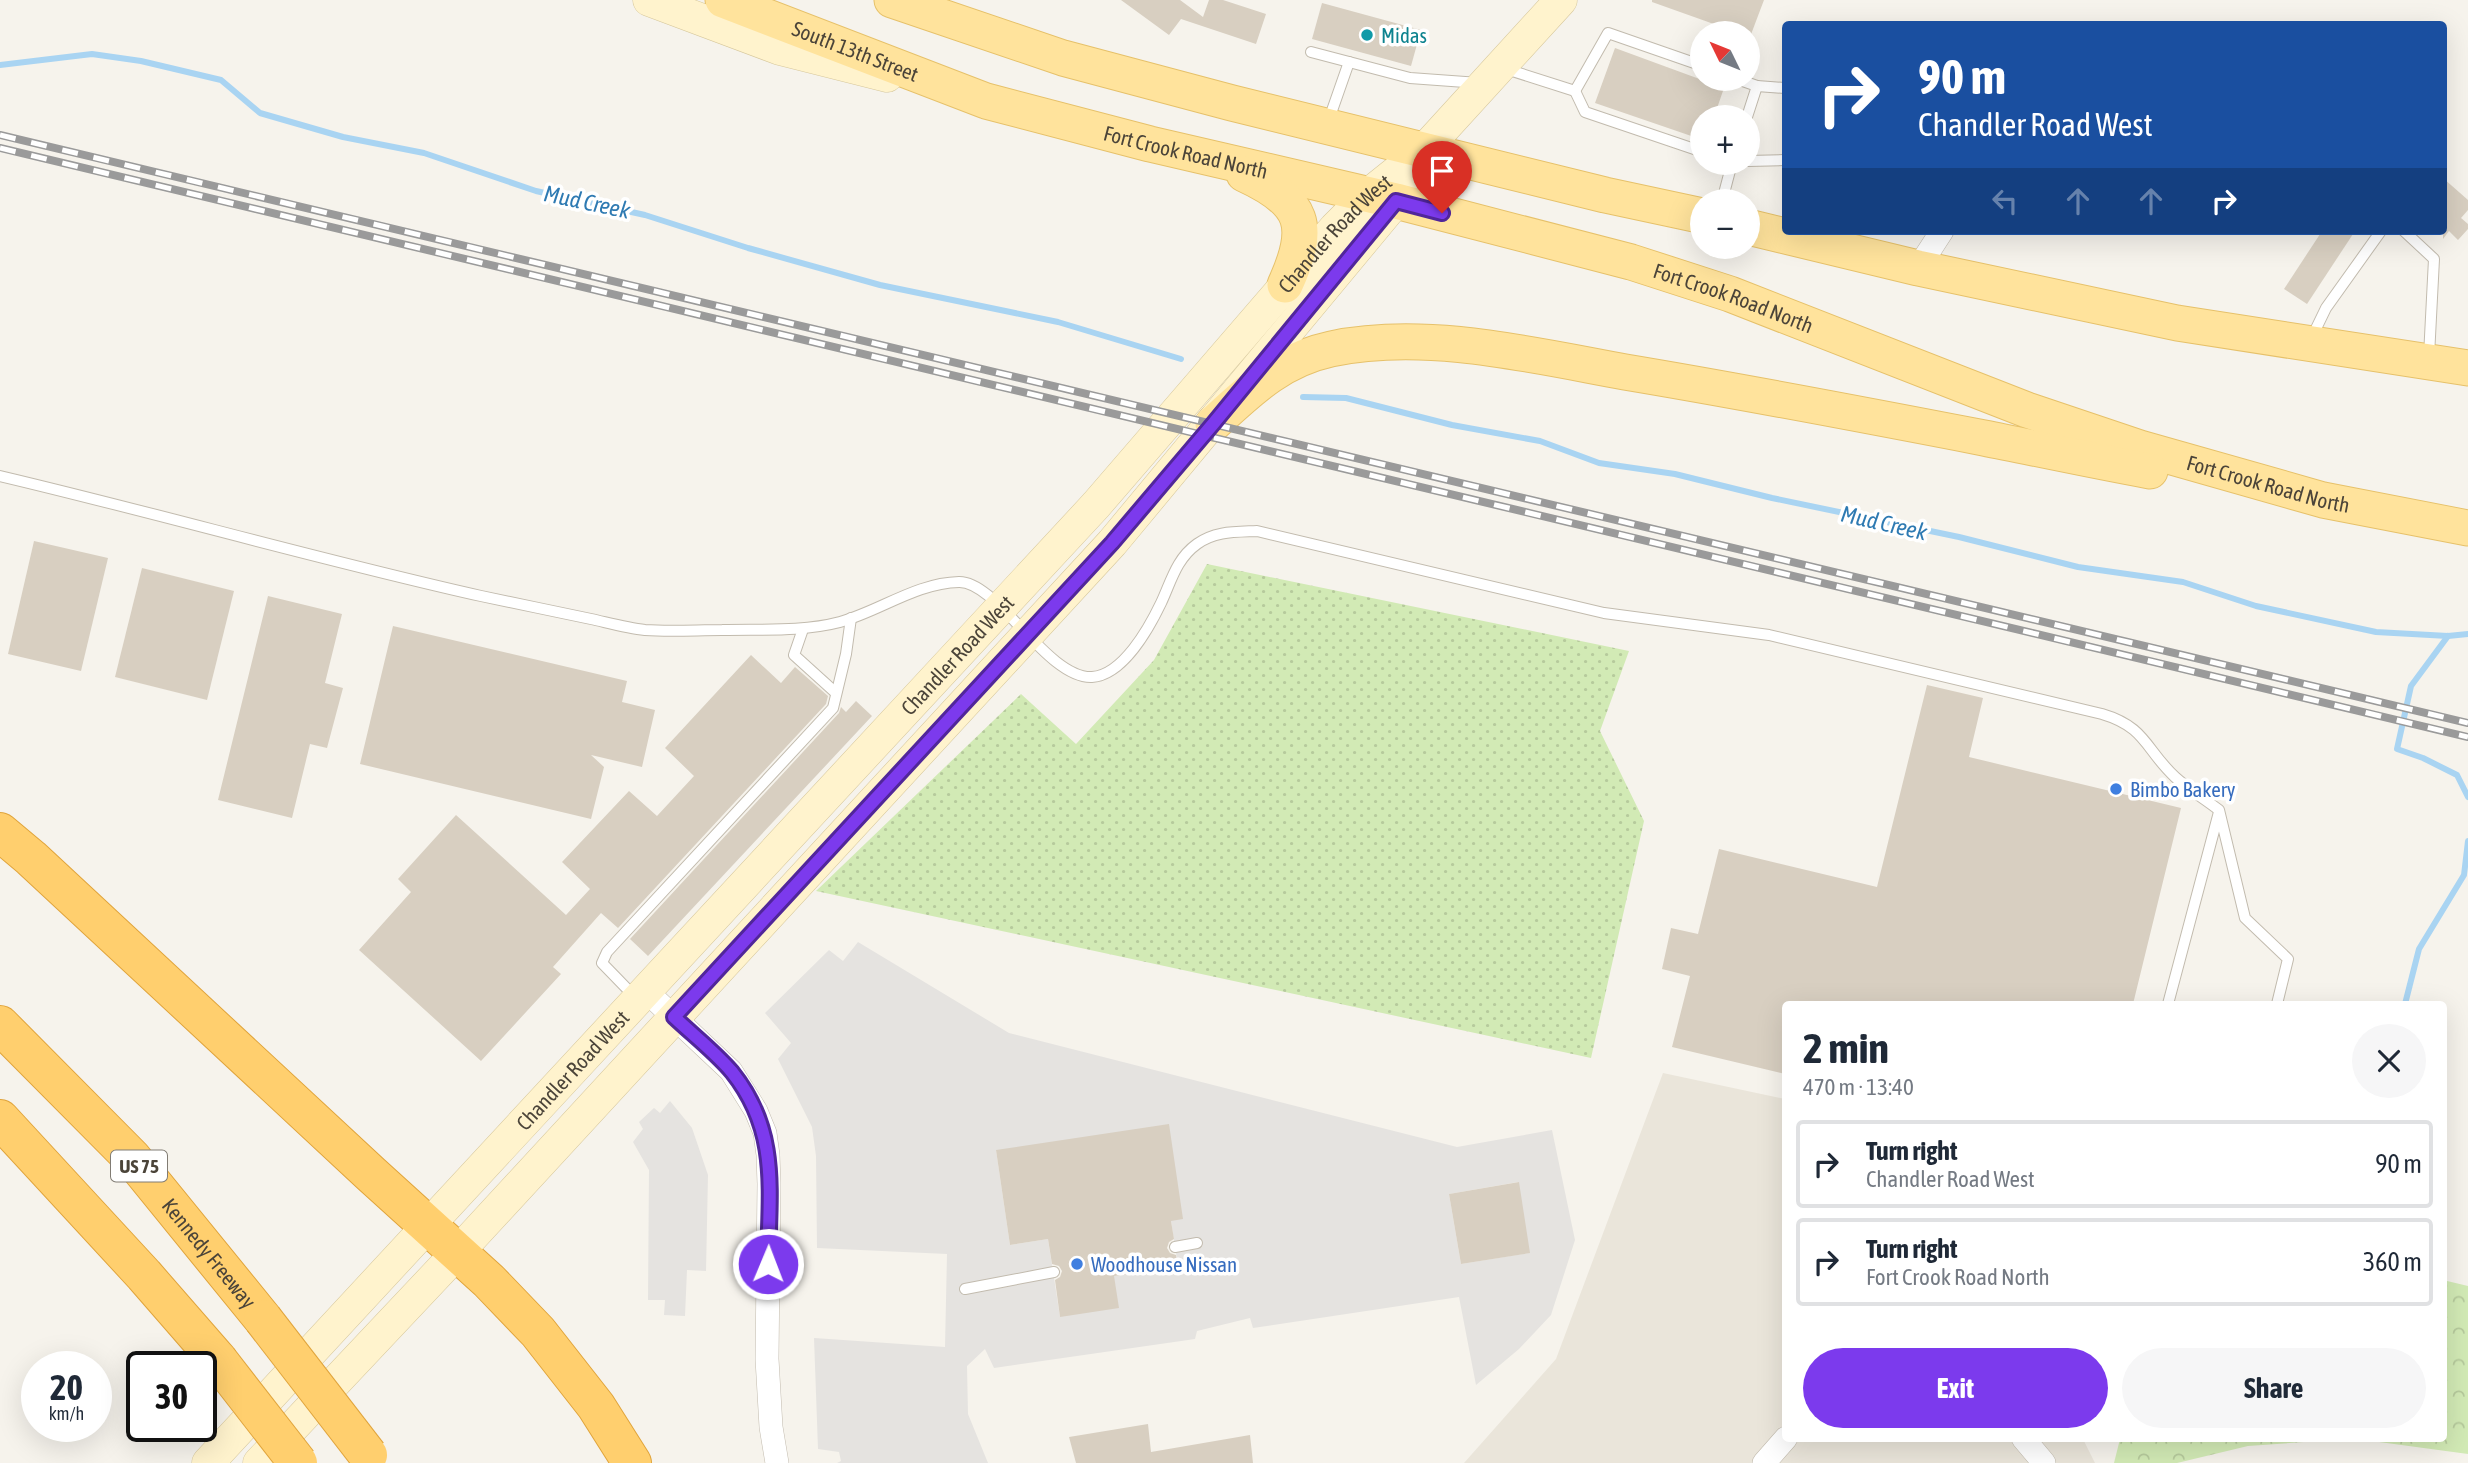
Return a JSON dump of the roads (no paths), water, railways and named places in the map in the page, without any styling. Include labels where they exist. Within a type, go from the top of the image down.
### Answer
[{"type":"highway","points":[[0,832],[489,1281],[538,1332],[596,1406],[632,1463]]},
{"type":"highway","name":"Kennedy Freeway","points":[[0,1026],[132,1158],[263,1319],[371,1459]]},
{"type":"highway","points":[[0,1119],[144,1275],[218,1360],[298,1463]]},
{"type":"main road","points":[[649,0],[780,50],[986,101]]},
{"type":"main road","name":"South 13th Street","points":[[723,0],[986,101]]},
{"type":"main road","name":"Chandler Road West","points":[[259,1463],[458,1252],[1112,543],[1213,424],[1383,198],[1561,0]]},
{"type":"main road","points":[[916,4],[1063,58],[1327,127],[1690,213]]},
{"type":"main road","name":"Fort Crook Road North","points":[[986,101],[1631,262],[1742,299],[2027,410],[2140,448],[2323,500],[2468,528]]},
{"type":"main road","points":[[1210,158],[1268,187],[1294,210],[1301,225],[1302,240],[1298,258],[1286,285]]},
{"type":"main road","name":"Chandler Road West","points":[[208,1463],[1096,505],[1335,229],[1383,198]]},
{"type":"main road","points":[[1760,230],[1918,268],[2177,323],[2468,368]]},
{"type":"main road","points":[[1213,424],[1260,381],[1306,355],[1365,343],[1404,340],[1541,357],[1735,390],[2139,469],[2323,500]]},
{"type":"street","points":[[1918,268],[1939,235]]},
{"type":"street","points":[[641,994],[674,1017],[731,1071],[756,1111],[765,1133],[769,1184],[766,1359],[771,1427],[777,1463]]},
{"type":"street","points":[[1764,1463],[1782,1442]]},
{"type":"street","points":[[2027,1442],[2045,1463]]},
{"type":"lane","points":[[1575,91],[1608,33],[1690,62]]},
{"type":"lane","points":[[1641,58],[1645,46]]},
{"type":"lane","points":[[1311,52],[1410,78],[1493,75],[1575,91]]},
{"type":"lane","points":[[1672,69],[1676,57]]},
{"type":"lane","points":[[1327,127],[1349,62]]},
{"type":"lane","points":[[1760,86],[1782,88]]},
{"type":"lane","points":[[1575,91],[1586,112],[1620,118],[1680,138],[1690,144]]},
{"type":"lane","points":[[1760,161],[1782,160]]},
{"type":"lane","points":[[2309,344],[2326,307],[2378,235]]},
{"type":"lane","points":[[2408,235],[2434,259],[2429,362]]},
{"type":"lane","points":[[0,476],[389,576],[644,630],[803,629],[852,618],[932,587],[962,581],[983,590],[1056,661],[1077,674],[1093,677],[1115,668],[1139,642],[1185,555],[1198,543],[1219,533],[1256,531],[1604,613],[1769,635],[2102,714],[2121,719],[2135,728],[2159,761],[2177,779],[2219,810],[2245,918],[2288,959],[2278,1001]]},
{"type":"lane","points":[[641,994],[603,963],[607,952],[833,708],[852,618]]},
{"type":"lane","points":[[803,629],[794,655],[836,693]]},
{"type":"lane","points":[[2169,1001],[2219,810]]},
{"type":"lane","points":[[1175,1247],[1197,1243]]},
{"type":"lane","points":[[965,1289],[1054,1272]]},
{"type":"waterway","name":"Mud Creek","points":[[0,65],[92,54],[141,61],[221,80],[260,113],[343,137],[424,153],[536,191],[645,215],[748,248],[880,285],[1058,322],[1181,359]]},
{"type":"waterway","name":"Mud Creek","points":[[1303,397],[1346,398],[1452,425],[1540,441],[1599,463],[1675,474],[1772,498],[1959,537],[2078,567],[2183,582],[2256,606],[2376,632],[2448,636],[2468,634]]},
{"type":"waterway","points":[[2448,636],[2411,686],[2397,749],[2457,775],[2468,797]]},
{"type":"waterway","points":[[2406,1001],[2419,949],[2464,875],[2468,841]]},
{"type":"railway","points":[[0,135],[2468,723]]},
{"type":"railway","points":[[0,148],[2468,737]]},
{"type":"place","name":"Midas","points":[[1367,35]]},
{"type":"place","name":"Bimbo Bakery","points":[[2116,789]]},
{"type":"place","name":"Woodhouse Nissan","points":[[1077,1264]]}]
